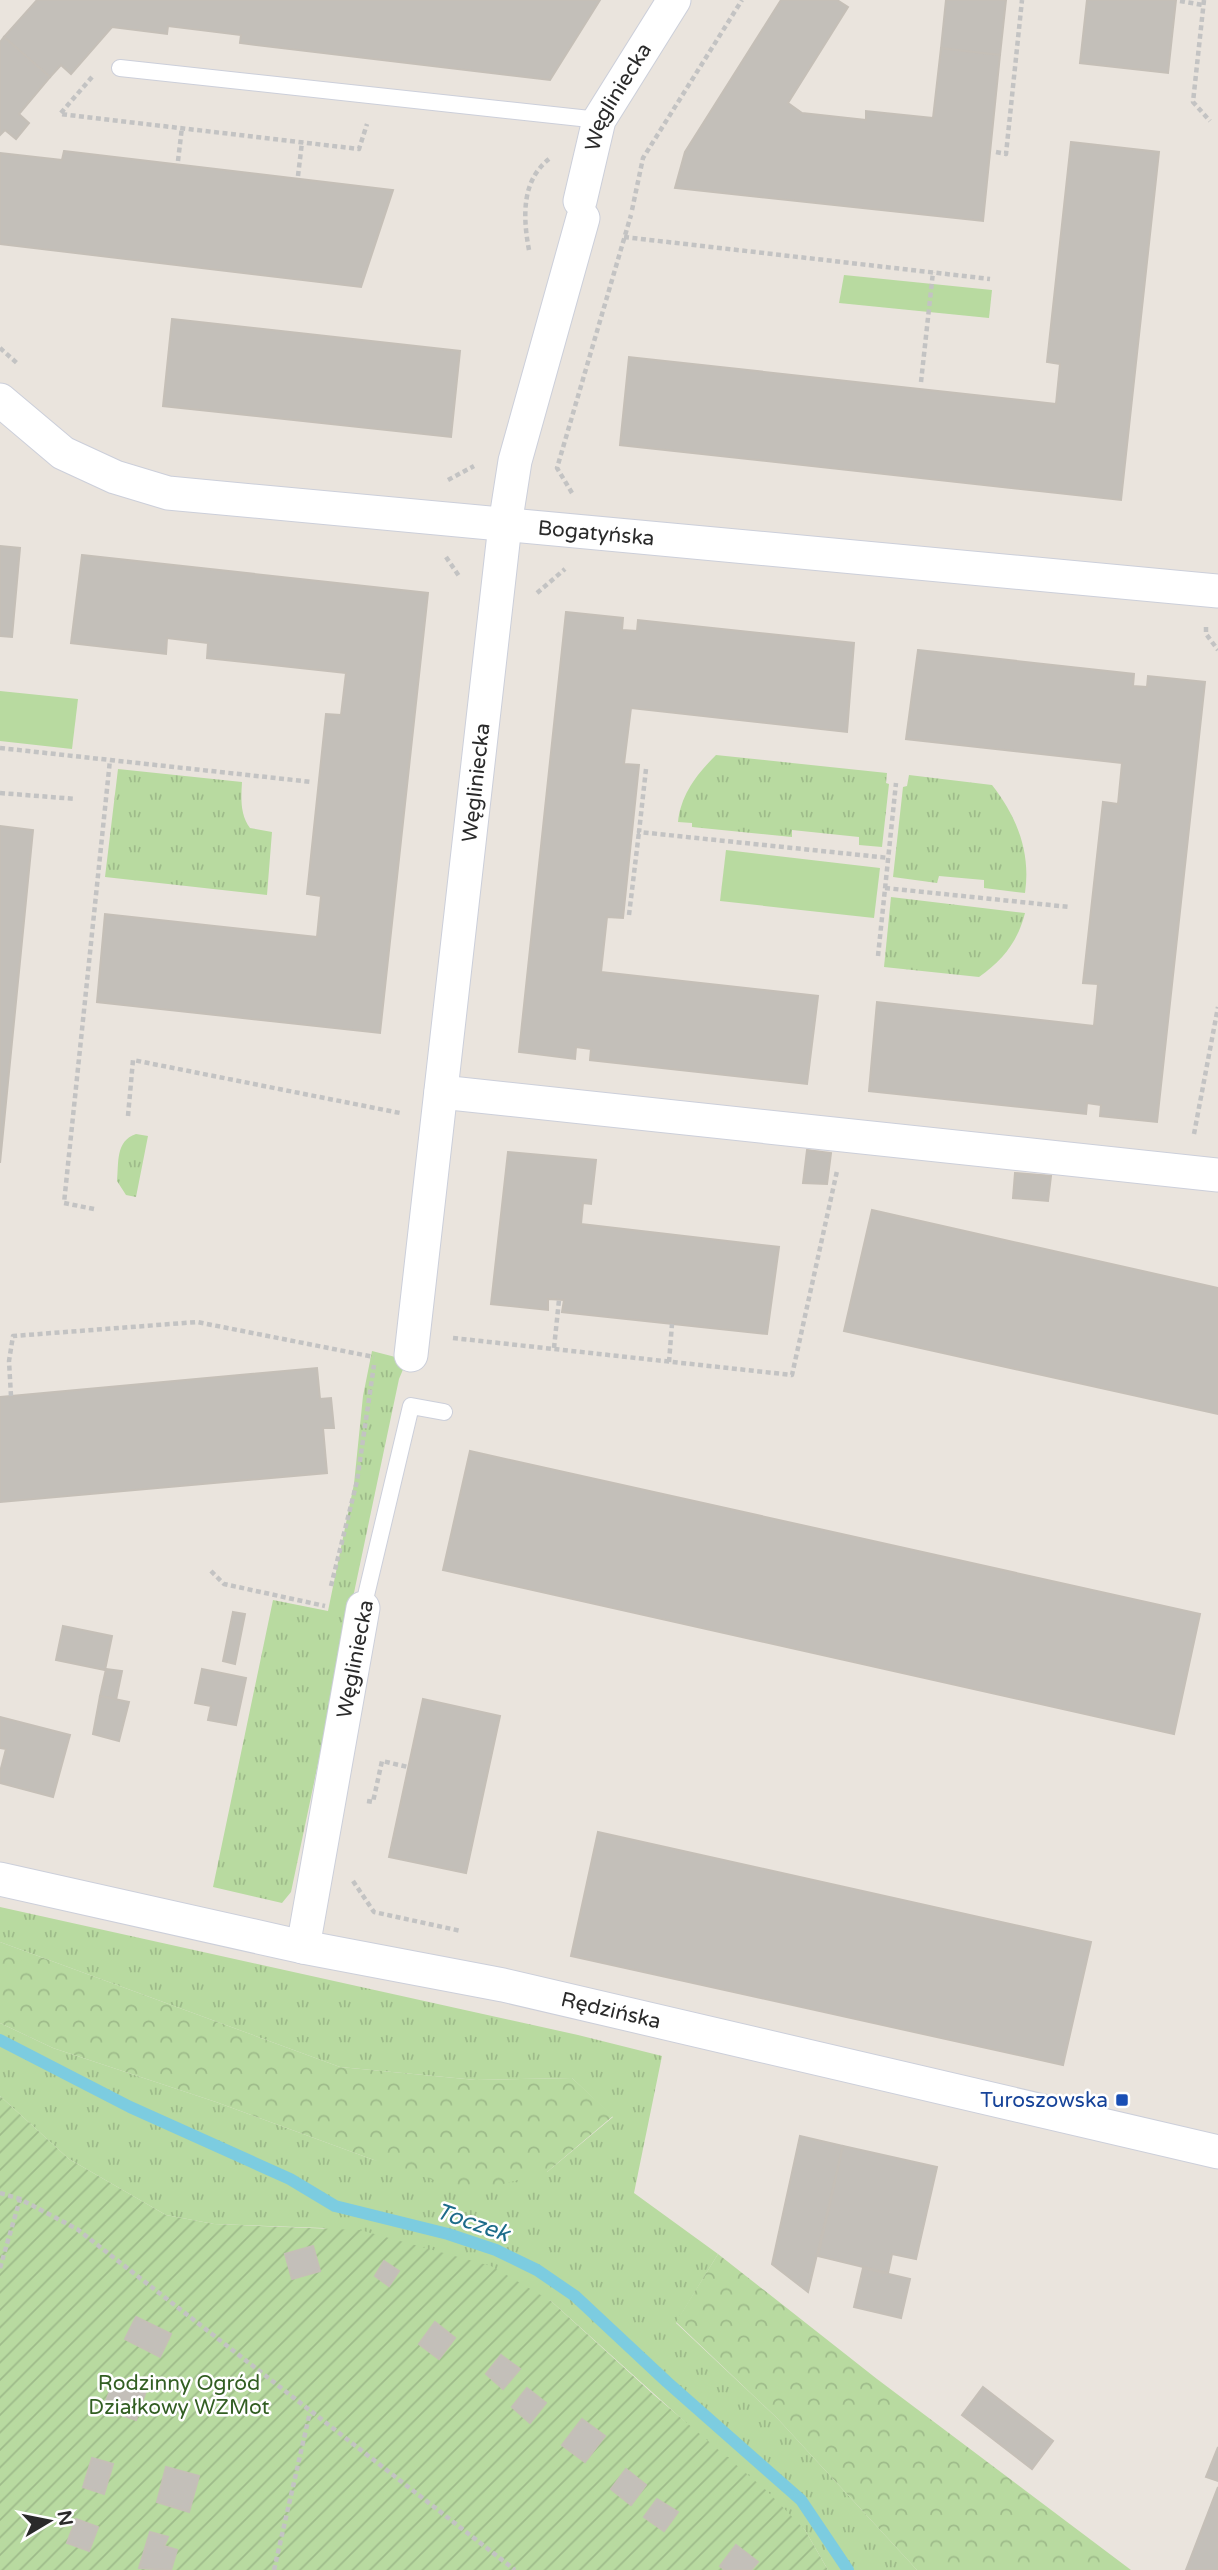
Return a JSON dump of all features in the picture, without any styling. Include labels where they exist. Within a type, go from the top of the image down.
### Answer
[{"type":"street","name":"Węgliniecka","points":[[395,1351],[441,1092],[505,525],[515,461],[581,210],[599,120],[674,0]]},
{"type":"street","name":"Bogatyńska","points":[[0,400],[63,453],[115,477],[168,493],[1218,591]]},
{"type":"street","points":[[441,1092],[1202,1173]]},
{"type":"street","name":"Węgliniecka","points":[[303,1947],[363,1608]]},
{"type":"street","name":"Rędzińska","points":[[0,1879],[303,1947],[503,1985],[1218,2152]]},
{"type":"lane","points":[[120,68],[599,120]]},
{"type":"lane","name":"Węgliniecka","points":[[363,1608],[411,1406],[444,1412]]},
{"type":"path","points":[[572,494],[557,468],[631,213],[643,158],[742,0]]},
{"type":"path","points":[[996,152],[1006,154],[1022,0]]},
{"type":"path","points":[[1180,1],[1204,2],[1193,102],[1210,121]]},
{"type":"path","points":[[178,162],[182,127]]},
{"type":"path","points":[[298,176],[302,142]]},
{"type":"path","points":[[624,237],[990,279]]},
{"type":"path","points":[[921,382],[933,272]]},
{"type":"path","points":[[0,348],[25,371]]},
{"type":"path","points":[[446,481],[480,462]]},
{"type":"path","points":[[440,548],[463,580]]},
{"type":"path","points":[[532,597],[569,565]]},
{"type":"path","points":[[0,748],[312,782]]},
{"type":"path","points":[[94,1209],[64,1203],[110,760]]},
{"type":"path","points":[[629,915],[646,769]]},
{"type":"path","points":[[878,956],[896,783]]},
{"type":"path","points":[[0,793],[76,799]]},
{"type":"path","points":[[639,832],[889,858]]},
{"type":"path","points":[[886,888],[1069,908]]},
{"type":"path","points":[[1202,1173],[1218,1007]]},
{"type":"path","points":[[128,1116],[133,1060],[411,1115]]},
{"type":"path","points":[[453,1338],[792,1375],[841,1155],[843,1135]]},
{"type":"path","points":[[554,1348],[559,1300]]},
{"type":"path","points":[[11,1396],[9,1361],[13,1336],[197,1322],[375,1357],[395,1351]]},
{"type":"path","points":[[669,1362],[672,1324]]},
{"type":"path","points":[[211,1571],[223,1584],[326,1607],[357,1481],[375,1357]]},
{"type":"path","points":[[361,1799],[373,1802],[382,1761],[408,1767]]},
{"type":"path","points":[[352,1879],[374,1912],[461,1931]]},
{"type":"path","points":[[0,2193],[20,2199],[77,2228],[515,2570]]},
{"type":"path","points":[[0,2268],[20,2199]]},
{"type":"path","points":[[274,2570],[310,2412]]},
{"type":"green space","points":[[844,275],[992,290],[989,318],[839,303]]},
{"type":"green space","points":[[0,691],[78,699],[72,749],[0,741]]},
{"type":"green space","points":[[716,755],[887,773],[886,783],[889,784],[882,847],[859,845],[859,837],[792,830],[792,837],[692,827],[692,823],[678,822],[691,785]]},
{"type":"green space","points":[[118,769],[242,782],[244,818],[250,828],[272,832],[267,895],[105,877]]},
{"type":"green space","points":[[909,775],[992,785],[1015,822],[1024,849],[1025,893],[984,888],[984,880],[939,876],[937,883],[893,877],[903,787],[907,786]]},
{"type":"green space","points":[[726,850],[880,868],[874,918],[720,901]]},
{"type":"green space","points":[[891,897],[1025,913],[1008,949],[979,977],[884,967]]},
{"type":"green space","points":[[136,1134],[148,1136],[136,1197],[126,1195],[117,1181],[121,1147],[129,1137]]},
{"type":"green space","points":[[372,1351],[407,1360],[399,1379],[291,1892],[282,1903],[213,1887],[273,1600],[328,1611],[354,1484],[363,1396]]},
{"type":"green space","points":[[0,1907],[662,2056],[634,2193],[718,2254],[676,2323],[777,2418],[917,2570],[828,2570],[805,2530],[551,2301],[323,2228],[214,2224],[166,2215],[69,2159],[0,2096],[0,2023],[53,2048],[216,2102],[374,2160],[547,2172],[613,2117],[572,2078],[476,2080],[340,2067],[0,1942]]},
{"type":"green space","points":[[0,1942],[340,2067],[476,2080],[572,2078],[613,2116],[547,2172],[471,2193],[216,2102],[53,2048],[0,2023]]},
{"type":"green space","name":"Rodzinny Ogród Działkowy WZMot","points":[[0,2096],[69,2159],[166,2215],[214,2224],[360,2230],[491,2266],[551,2301],[654,2395],[767,2491],[805,2530],[828,2570],[0,2570]]},
{"type":"green space","points":[[718,2254],[877,2379],[1131,2570],[917,2570],[777,2418],[676,2322]]},
{"type":"building","points":[[37,0],[600,0],[550,80],[240,43],[241,35],[168,26],[167,34],[112,27],[71,74],[61,65],[50,77],[4,37]]},
{"type":"building","points":[[781,0],[837,0],[848,7],[788,103],[802,113],[866,120],[866,111],[933,118],[941,48],[1000,55],[983,221],[675,188],[685,152]]},
{"type":"building","points":[[946,0],[1006,0],[1000,55],[941,48]]},
{"type":"building","points":[[1087,0],[1176,0],[1168,73],[1080,63]]},
{"type":"building","points":[[4,37],[50,77],[19,114],[29,123],[16,139],[5,130],[0,135],[0,42]]},
{"type":"building","points":[[1071,142],[1159,152],[1121,500],[620,445],[629,357],[1056,404],[1060,364],[1047,362]]},
{"type":"building","points":[[64,151],[393,190],[361,287],[0,244],[0,153],[62,160]]},
{"type":"building","points":[[172,319],[460,351],[451,437],[163,406]]},
{"type":"building","points":[[0,546],[20,548],[12,637],[0,636]]},
{"type":"building","points":[[82,555],[428,593],[380,1033],[97,1002],[105,914],[317,937],[321,896],[307,894],[326,714],[341,715],[346,673],[207,658],[208,643],[167,638],[166,654],[71,643]]},
{"type":"building","points":[[566,612],[623,618],[622,630],[637,631],[638,620],[854,643],[847,732],[631,708],[624,764],[639,765],[623,918],[607,917],[601,972],[818,996],[807,1084],[590,1060],[591,1049],[576,1047],[575,1059],[519,1052]]},
{"type":"building","points":[[918,650],[1134,674],[1133,686],[1147,687],[1148,676],[1205,682],[1157,1122],[1100,1116],[1101,1105],[1087,1103],[1086,1114],[869,1091],[877,1002],[1094,1026],[1098,984],[1083,983],[1103,802],[1118,804],[1122,763],[906,739]]},
{"type":"building","points":[[0,826],[33,830],[0,1163]]},
{"type":"building","points":[[807,1150],[831,1153],[827,1184],[803,1183]]},
{"type":"building","points":[[508,1152],[596,1160],[591,1204],[583,1203],[581,1224],[779,1247],[767,1334],[562,1312],[564,1300],[548,1299],[548,1310],[491,1304]]},
{"type":"building","points":[[1015,1173],[1051,1176],[1048,1201],[1013,1198]]},
{"type":"building","points":[[872,1210],[1218,1288],[1218,1414],[844,1331]]},
{"type":"building","points":[[317,1368],[320,1399],[331,1398],[334,1428],[323,1428],[327,1473],[0,1502],[0,1397]]},
{"type":"building","points":[[470,1451],[1200,1614],[1174,1734],[443,1570]]},
{"type":"building","points":[[233,1612],[245,1614],[235,1664],[223,1661]]},
{"type":"building","points":[[63,1626],[112,1636],[105,1670],[56,1660]]},
{"type":"building","points":[[106,1669],[122,1671],[116,1700],[100,1696]]},
{"type":"building","points":[[202,1669],[246,1678],[236,1725],[208,1720],[211,1706],[195,1703]]},
{"type":"building","points":[[100,1696],[129,1702],[119,1741],[93,1734]]},
{"type":"building","points":[[423,1699],[500,1716],[466,1873],[389,1857]]},
{"type":"building","points":[[0,1717],[70,1735],[53,1797],[0,1783],[6,1749],[0,1748]]},
{"type":"building","points":[[598,1832],[1091,1942],[1063,2065],[571,1956]]},
{"type":"building","points":[[800,2136],[843,2146],[808,2292],[772,2264]]},
{"type":"building","points":[[843,2146],[937,2167],[916,2259],[892,2254],[888,2273],[818,2256]]},
{"type":"building","points":[[313,2246],[320,2271],[292,2279],[285,2254]]},
{"type":"building","points":[[384,2261],[399,2271],[389,2286],[375,2276]]},
{"type":"building","points":[[863,2268],[910,2279],[901,2318],[854,2307]]},
{"type":"building","points":[[136,2317],[171,2334],[160,2357],[125,2339]]},
{"type":"building","points":[[435,2322],[455,2338],[439,2359],[419,2344]]},
{"type":"building","points":[[501,2355],[520,2369],[503,2389],[486,2374]]},
{"type":"building","points":[[115,2378],[147,2388],[136,2420],[103,2409]]},
{"type":"building","points":[[983,2387],[1053,2441],[1032,2469],[962,2415]]},
{"type":"building","points":[[527,2388],[546,2403],[530,2423],[512,2407]]},
{"type":"building","points":[[582,2419],[605,2436],[585,2462],[562,2445]]},
{"type":"building","points":[[1218,2447],[1218,2481],[1206,2477]]},
{"type":"building","points":[[92,2458],[113,2464],[104,2494],[83,2487]]},
{"type":"building","points":[[166,2467],[199,2476],[189,2512],[157,2502]]},
{"type":"building","points":[[626,2469],[646,2485],[631,2505],[611,2489]]},
{"type":"building","points":[[1218,2487],[1218,2570],[1186,2570]]},
{"type":"building","points":[[657,2499],[678,2512],[664,2531],[644,2517]]},
{"type":"building","points":[[76,2519],[98,2527],[89,2551],[67,2543]]},
{"type":"building","points":[[150,2532],[168,2537],[164,2546],[177,2550],[171,2570],[139,2568]]},
{"type":"building","points":[[736,2545],[758,2562],[751,2570],[725,2570],[720,2566]]},
{"type":"waterway","name":"Toczek","points":[[0,2040],[130,2107],[290,2179],[335,2206],[448,2234],[496,2250],[537,2270],[575,2296],[667,2382],[801,2500],[848,2570]]},
{"type":"place","name":"Turoszowska","points":[[1122,2100]]}]
